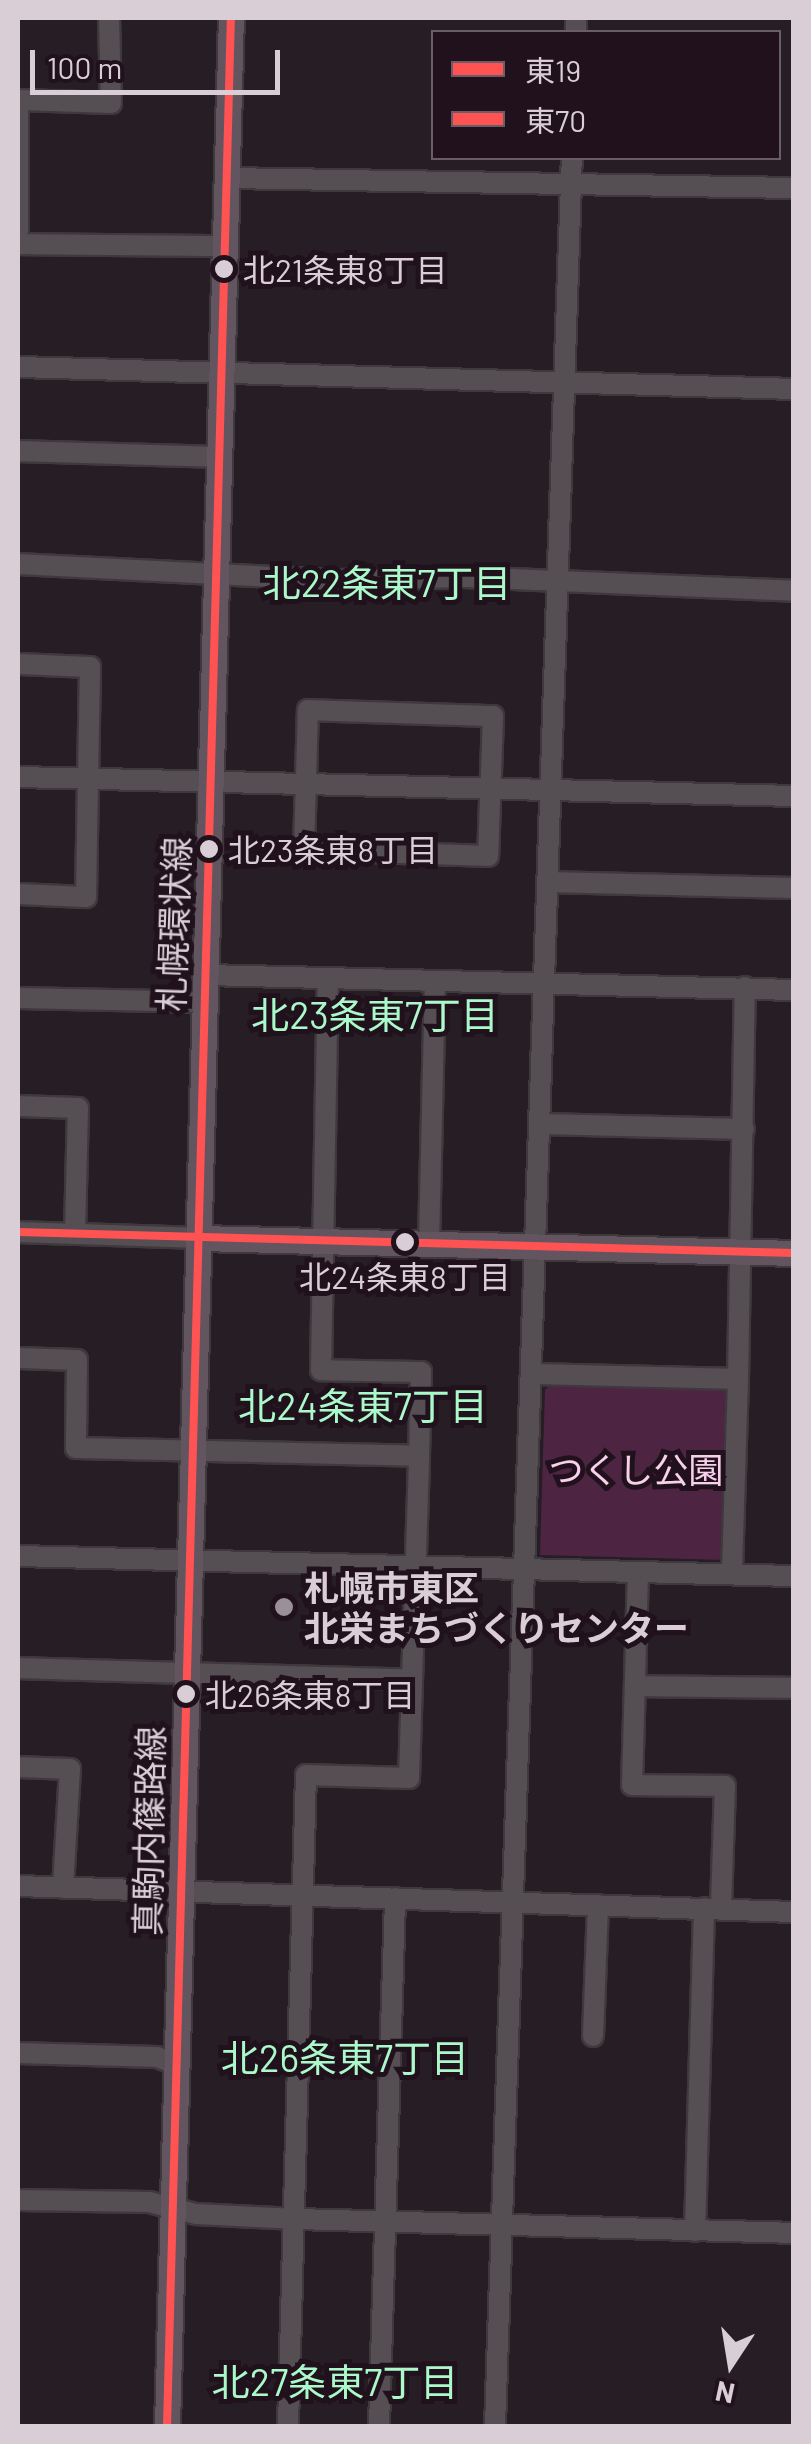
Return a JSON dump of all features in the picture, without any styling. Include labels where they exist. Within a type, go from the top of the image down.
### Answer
[{"type":"main road","name":"札幌環状線","points":[[199,1238],[231,18]]},
{"type":"main road","points":[[199,1238],[794,1253]]},
{"type":"main road","name":"真駒内篠路線","points":[[167,2426],[199,1238]]},
{"type":"street","points":[[18,231],[19,100],[111,103],[109,18]]},
{"type":"street","points":[[494,2426],[534,1374],[555,586],[572,160]]},
{"type":"street","points":[[227,178],[344,176],[466,185],[570,180],[696,190],[794,188]]},
{"type":"street","points":[[18,244],[225,246]]},
{"type":"street","points":[[18,367],[794,389]]},
{"type":"street","points":[[18,451],[219,457]]},
{"type":"street","points":[[18,564],[555,586],[658,582],[794,591]]},
{"type":"street","points":[[18,664],[90,667],[86,897],[18,894]]},
{"type":"street","points":[[308,710],[494,716],[488,856],[304,850],[306,785],[308,710]]},
{"type":"street","points":[[18,777],[794,796]]},
{"type":"street","points":[[547,882],[794,888]]},
{"type":"street","points":[[206,975],[794,990]]},
{"type":"street","points":[[288,2426],[306,1894],[306,1775],[409,1778],[421,1372],[322,1370],[328,979]]},
{"type":"street","points":[[429,1244],[435,981]]},
{"type":"street","points":[[732,1574],[746,987]]},
{"type":"street","points":[[18,998],[206,1002]]},
{"type":"street","points":[[18,1106],[78,1108],[75,1234]]},
{"type":"street","points":[[542,1124],[744,1129]]},
{"type":"street","points":[[18,1232],[199,1238]]},
{"type":"street","points":[[18,1358],[77,1360],[76,1448],[418,1456]]},
{"type":"street","points":[[534,1374],[738,1379]]},
{"type":"street","points":[[18,1556],[794,1576]]},
{"type":"street","points":[[638,1572],[632,1785],[725,1786],[713,1909],[695,2231]]},
{"type":"street","points":[[18,1668],[412,1680]]},
{"type":"street","points":[[636,1686],[794,1688]]},
{"type":"street","points":[[18,1767],[70,1769],[63,1888]]},
{"type":"street","points":[[18,1886],[794,1912]]},
{"type":"street","points":[[378,2426],[395,1898]]},
{"type":"street","points":[[593,2036],[598,1905]]},
{"type":"street","points":[[18,2053],[158,2056],[178,2065]]},
{"type":"street","points":[[18,2200],[149,2202],[172,2209],[296,2219],[794,2234]]},
{"type":"green space","name":"つくし公園","points":[[556,1379],[732,1384],[726,1560],[540,1555],[545,1390]]},
{"type":"transit line","name":"東19","points":[[167,2426],[231,18]]},
{"type":"transit line","name":"東70","points":[[18,1232],[794,1253]]},
{"type":"place","name":"北21条東8丁目","points":[[224,269]]},
{"type":"place","name":"北23条東8丁目","points":[[209,849]]},
{"type":"place","name":"北24条東8丁目","points":[[405,1242]]},
{"type":"place","name":"札幌市東区 北栄まちづくりセンター","points":[[284,1607]]},
{"type":"place","name":"北26条東8丁目","points":[[186,1694]]},
{"type":"district","name":"北22条東7丁目","points":[[387,583]]},
{"type":"district","name":"北23条東7丁目","points":[[375,1015]]},
{"type":"district","name":"北24条東7丁目","points":[[363,1406]]},
{"type":"district","name":"北26条東7丁目","points":[[345,2058]]},
{"type":"district","name":"北27条東7丁目","points":[[335,2382]]}]
